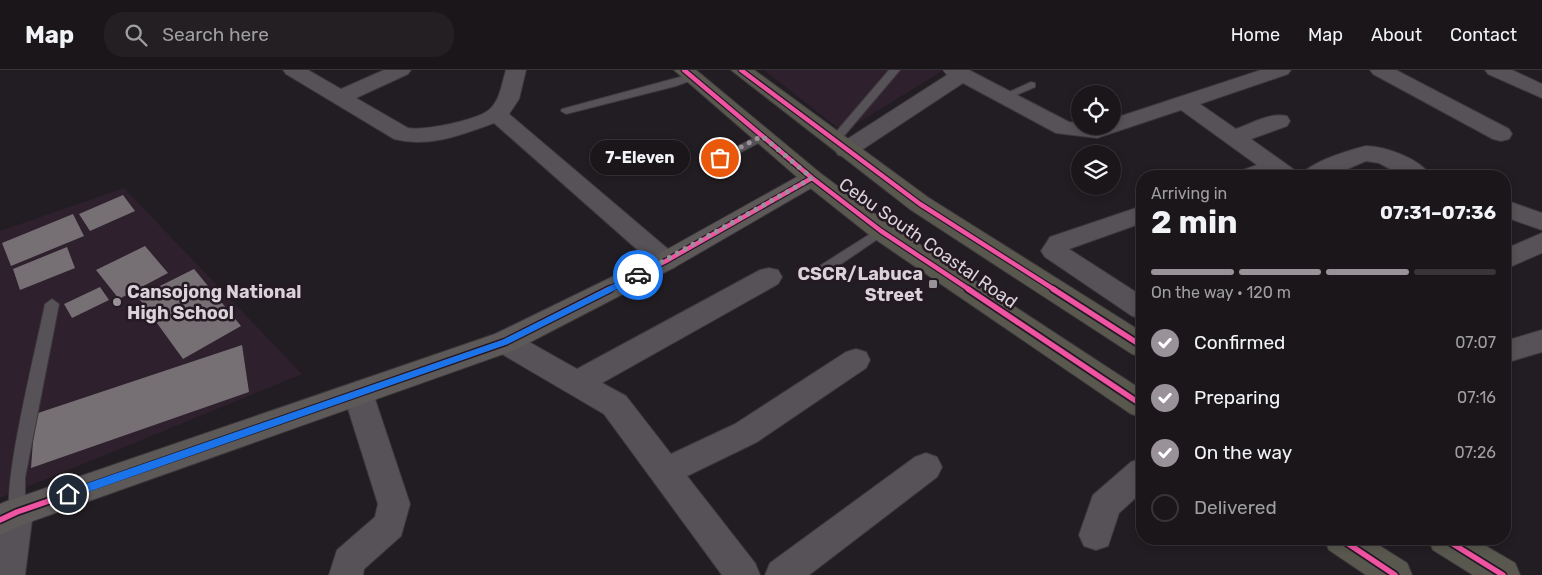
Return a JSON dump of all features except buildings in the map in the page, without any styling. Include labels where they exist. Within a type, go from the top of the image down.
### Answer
[{"type":"highway","name":"Cebu South Coastal Road","points":[[741,70],[920,204],[1136,342]]},
{"type":"highway","name":"Cebu South Coastal Road","points":[[688,73],[812,178],[881,231],[1136,402]]},
{"type":"highway","points":[[1350,545],[1395,575]]},
{"type":"highway","points":[[1455,545],[1503,575]]},
{"type":"street","points":[[293,70],[402,134],[415,137],[433,135],[497,115],[508,99],[516,70]]},
{"type":"street","points":[[339,98],[401,70]]},
{"type":"street","points":[[1121,123],[1185,102],[1243,76],[1281,70]]},
{"type":"street","points":[[1380,70],[1501,134]]},
{"type":"street","points":[[1495,70],[1542,92]]},
{"type":"street","points":[[840,145],[957,73],[1064,128],[1071,129]]},
{"type":"street","points":[[1185,102],[1278,170]]},
{"type":"street","points":[[497,115],[666,261]]},
{"type":"street","points":[[1233,138],[1279,121]]},
{"type":"street","points":[[1325,170],[1364,152],[1376,152],[1409,170]]},
{"type":"street","points":[[8,575],[8,516],[505,342],[666,261],[812,178]]},
{"type":"street","points":[[1511,210],[1542,222]]},
{"type":"street","points":[[1136,216],[1059,243],[1054,251],[1136,304]]},
{"type":"street","points":[[1511,257],[1542,242]]},
{"type":"street","points":[[577,383],[769,277]]},
{"type":"street","points":[[505,342],[615,405],[743,575]]},
{"type":"street","points":[[665,472],[746,433],[856,360]]},
{"type":"street","points":[[346,575],[349,561],[389,525],[394,504],[358,393]]},
{"type":"street","points":[[782,575],[926,467]]},
{"type":"street","points":[[1096,535],[1106,505],[1136,478]]},
{"type":"lane","points":[[840,145],[895,70]]},
{"type":"lane","points":[[566,111],[672,84],[688,73]]},
{"type":"lane","points":[[1003,97],[1031,85]]},
{"type":"lane","points":[[720,158],[762,136]]},
{"type":"lane","points":[[824,270],[881,231]]},
{"type":"lane","points":[[8,516],[52,304]]},
{"type":"shaded area","points":[[764,70],[940,70],[942,71],[843,132]]},
{"type":"shaded area","name":"Cansojong National High School","points":[[124,188],[302,374],[0,498],[0,231]]},
{"type":"cycle path","points":[[684,70],[812,178],[881,231],[1136,401]]},
{"type":"cycle path","points":[[741,70],[920,204],[1136,342]]},
{"type":"cycle path","points":[[0,520],[17,512],[505,342],[666,261],[812,178]]},
{"type":"cycle path","points":[[1350,545],[1395,575]]},
{"type":"cycle path","points":[[1455,545],[1503,575]]},
{"type":"way so far","points":[[638,275],[812,178],[762,136],[720,158]]},
{"type":"place","name":"7-Eleven","points":[[720,158]]},
{"type":"place","name":"CSCR/Labuca Street","points":[[933,284]]},
{"type":"place","name":"Cansojong National High School","points":[[117,302]]},
{"type":"route","points":[[68,494],[505,342],[638,275]]}]
